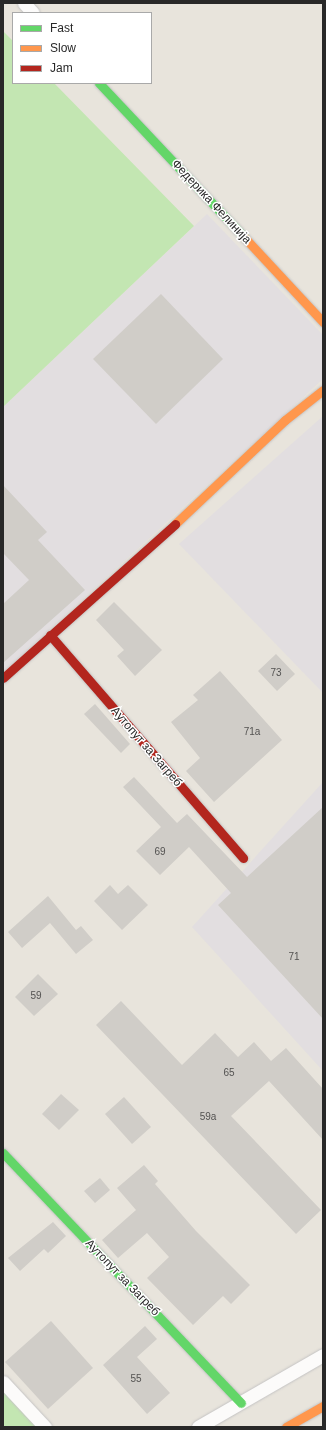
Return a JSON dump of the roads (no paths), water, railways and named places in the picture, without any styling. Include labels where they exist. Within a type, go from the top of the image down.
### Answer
[{"type":"main road","name":"Федерика Фелинија","points":[[100,84],[323,322]]},
{"type":"main road","points":[[3,678],[223,481],[285,420],[323,390]]},
{"type":"main road","name":"Аутопут за Загреб","points":[[50,635],[243,858]]},
{"type":"main road","name":"Аутопут за Загреб","points":[[3,1153],[241,1403]]},
{"type":"main road","points":[[286,1427],[323,1406]]},
{"type":"street","points":[[24,3],[32,12]]},
{"type":"street","points":[[198,1427],[323,1355]]},
{"type":"street","points":[[3,1382],[44,1427]]}]
